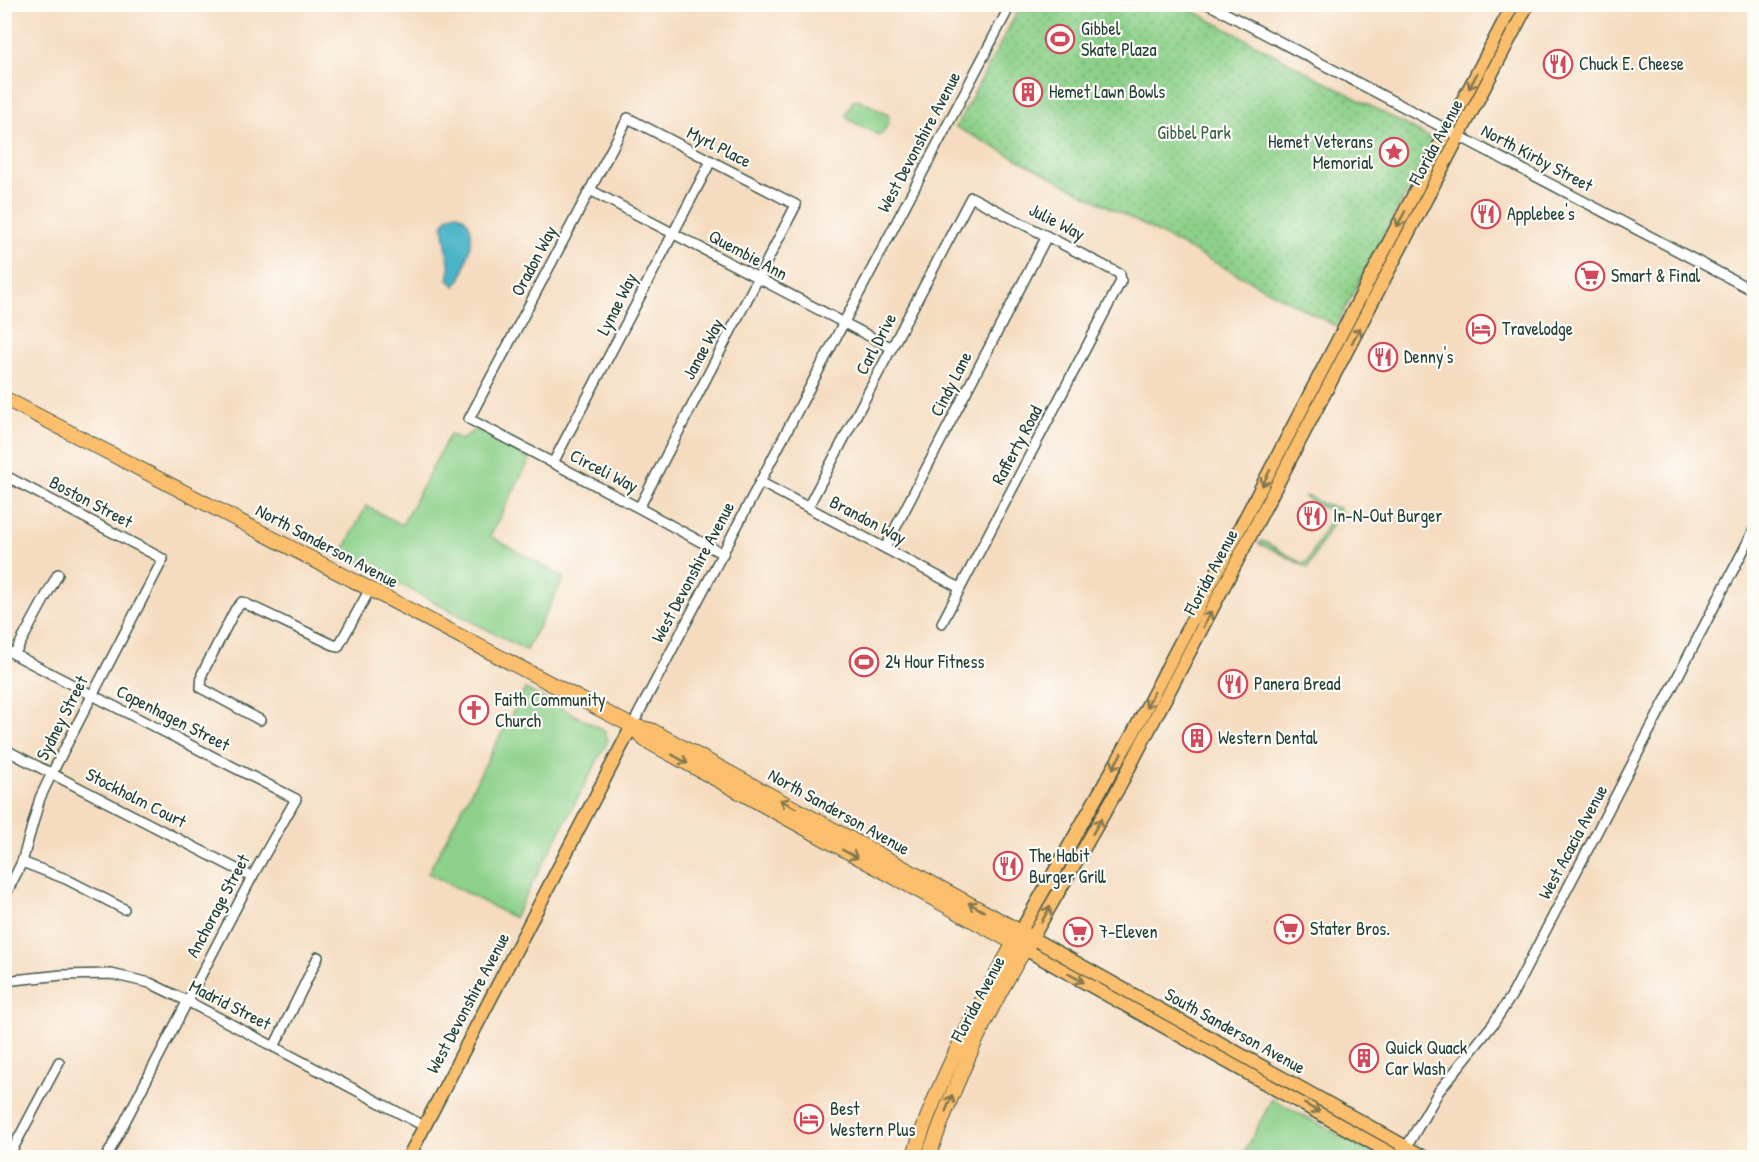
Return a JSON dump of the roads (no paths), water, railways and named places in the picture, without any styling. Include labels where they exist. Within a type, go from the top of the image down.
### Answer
[{"type":"highway","name":"North Sanderson Avenue","points":[[4,398],[632,726],[651,729],[931,882],[1023,941]]},
{"type":"highway","name":"North Sanderson Avenue","points":[[632,726],[645,740],[878,869],[1023,941]]},
{"type":"highway","points":[[915,874],[877,863],[878,869],[909,879],[924,887],[931,882]]},
{"type":"highway","name":"Florida Avenue","points":[[918,1157],[1001,991],[1023,941]]},
{"type":"main road","name":"Florida Avenue","points":[[1023,941],[1513,4]]},
{"type":"main road","points":[[1509,42],[1514,19],[1521,4]]},
{"type":"main road","name":"Florida Avenue","points":[[1023,941],[1118,789],[1528,4]]},
{"type":"main road","points":[[1328,387],[1327,378],[1339,356],[1338,340]]},
{"type":"main road","points":[[1288,463],[1289,450],[1310,410],[1305,404]]},
{"type":"main road","name":"West Devonshire Avenue","points":[[408,1158],[632,726]]},
{"type":"main road","name":"South Sanderson Avenue","points":[[1023,941],[1120,1002],[1272,1086],[1402,1154],[1426,1158]]},
{"type":"main road","name":"South Sanderson Avenue","points":[[1023,941],[1185,1024],[1261,1066],[1402,1154]]},
{"type":"main road","points":[[1120,1002],[1141,1008],[1175,1026],[1181,1027],[1185,1024]]},
{"type":"main road","points":[[1187,1039],[1192,1035],[1240,1061],[1261,1066]]},
{"type":"main road","points":[[1272,1086],[1293,1091],[1301,1089]]},
{"type":"street","name":"West Devonshire Avenue","points":[[632,726],[1011,4]]},
{"type":"street","name":"North Kirby Street","points":[[1208,4],[1755,291]]},
{"type":"street","name":"Myrl Place","points":[[628,118],[796,204]]},
{"type":"street","name":"Oradon Way","points":[[469,418],[628,118]]},
{"type":"street","name":"Lynae Way","points":[[553,463],[711,161]]},
{"type":"street","name":"Quembie Ann","points":[[590,190],[892,348]]},
{"type":"street","name":"Julie Way","points":[[971,197],[1120,274],[1121,281]]},
{"type":"street","name":"Carl Drive","points":[[808,507],[971,197]]},
{"type":"street","name":"Janae Way","points":[[639,508],[796,204]]},
{"type":"street","name":"Cindy Lane","points":[[885,548],[1047,236]]},
{"type":"street","name":"Rafferty Road","points":[[942,623],[1121,281]]},
{"type":"street","name":"Circeli Way","points":[[469,418],[723,554]]},
{"type":"street","name":"Boston Street","points":[[6,479],[163,559]]},
{"type":"street","name":"Brandon Way","points":[[760,482],[960,588]]},
{"type":"street","name":"West Acacia Avenue","points":[[1402,1154],[1439,1091],[1494,1024],[1512,995],[1755,530]]},
{"type":"street","name":"Sydney Street","points":[[4,898],[22,862],[40,798],[163,559]]},
{"type":"street","points":[[15,654],[58,574]]},
{"type":"street","points":[[260,720],[201,688],[202,674],[235,610],[242,602],[338,647],[370,589]]},
{"type":"street","name":"Copenhagen Street","points":[[4,649],[296,799]]},
{"type":"street","name":"Stockholm Court","points":[[4,749],[252,877]]},
{"type":"street","name":"Anchorage Street","points":[[106,1158],[252,877],[296,799]]},
{"type":"street","points":[[22,862],[66,879],[124,909]]},
{"type":"street","points":[[274,1047],[318,957]]},
{"type":"street","name":"Madrid Street","points":[[4,981],[62,975],[111,974],[150,983],[424,1126]]},
{"type":"street","points":[[8,1158],[59,1062]]},
{"type":"water","points":[[456,213],[463,217],[470,227],[471,239],[463,274],[455,286],[448,280],[450,269],[443,226],[448,217]]},
{"type":"place","name":"Gibbel Skate Plaza","points":[[1060,39]]},
{"type":"place","name":"Chuck E. Cheese","points":[[1558,64]]},
{"type":"place","name":"Hemet Lawn Bowls","points":[[1028,92]]},
{"type":"place","name":"Hemet Veterans Memorial","points":[[1394,152]]},
{"type":"place","name":"Applebee's","points":[[1486,214]]},
{"type":"place","name":"Smart & Final","points":[[1590,276]]},
{"type":"place","name":"Travelodge","points":[[1481,329]]},
{"type":"place","name":"Denny's","points":[[1383,357]]},
{"type":"place","name":"In-N-Out Burger","points":[[1312,516]]},
{"type":"place","name":"24 Hour Fitness","points":[[864,662]]},
{"type":"place","name":"Panera Bread","points":[[1233,684]]},
{"type":"place","name":"Faith Community Church","points":[[474,710]]},
{"type":"place","name":"Western Dental","points":[[1197,738]]},
{"type":"place","name":"The Habit Burger Grill","points":[[1008,866]]},
{"type":"place","name":"Stater Bros.","points":[[1289,929]]},
{"type":"place","name":"7-Eleven","points":[[1078,932]]},
{"type":"place","name":"Quick Quack Car Wash","points":[[1364,1058]]},
{"type":"place","name":"Best Western Plus","points":[[809,1119]]},
{"type":"park label","name":"Gibbel Park","points":[[1194,133]]}]
